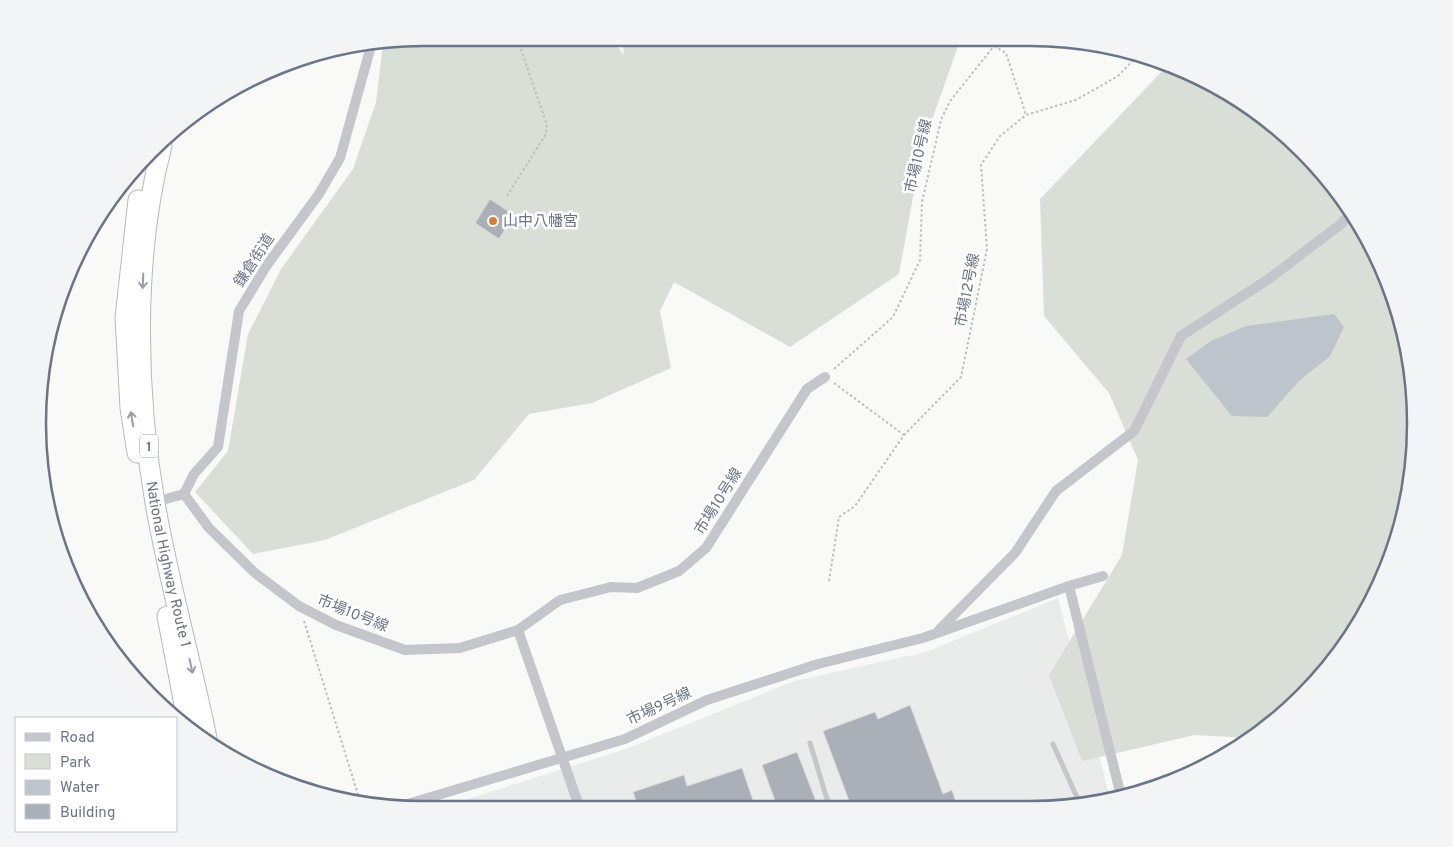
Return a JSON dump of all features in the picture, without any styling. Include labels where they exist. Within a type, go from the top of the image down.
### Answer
[{"type":"highway","name":"National Highway Route 1","points":[[161,154],[149,213],[144,255],[141,344],[146,423],[155,502],[205,731]]},
{"type":"highway","name":"National Highway Route 1","points":[[144,171],[133,230],[125,318],[130,408],[186,717]]},
{"type":"street","name":"鎌倉街道","points":[[184,494],[194,474],[218,447],[239,311],[267,265],[319,194],[340,158],[370,50]]},
{"type":"street","points":[[937,632],[1015,553],[1056,490],[1134,431],[1181,336],[1270,278],[1346,219]]},
{"type":"street","name":"市場10号線","points":[[184,494],[209,528],[255,573],[299,606],[336,626],[405,650],[460,648],[518,630],[560,600],[611,587],[637,588],[679,571],[706,548],[807,389],[825,377]]},
{"type":"street","points":[[155,502],[184,494]]},
{"type":"street","name":"市場9号線","points":[[417,801],[562,756],[625,739],[707,700],[818,664],[876,650],[937,632],[1103,576]]},
{"type":"street","points":[[1069,586],[1119,790]]},
{"type":"street","points":[[518,630],[577,801]]},
{"type":"lane","points":[[810,743],[828,801]]},
{"type":"lane","points":[[1053,744],[1077,798]]},
{"type":"path","points":[[507,196],[546,134],[547,125],[520,46]]},
{"type":"path","points":[[994,46],[1006,53],[1026,115]]},
{"type":"path","name":"市場10号線","points":[[825,377],[893,317],[920,260],[922,202],[941,120],[950,101],[994,46]]},
{"type":"path","name":"市場12号線","points":[[829,581],[839,517],[855,506],[904,435],[961,377],[987,249],[981,165],[1000,136],[1026,115],[1076,100],[1118,76],[1133,61]]},
{"type":"path","points":[[825,377],[904,435]]},
{"type":"path","points":[[299,606],[358,795]]},
{"type":"shaded area","points":[[1058,598],[1109,793],[1079,798],[1030,801],[461,801],[626,749],[794,681],[926,652]]},
{"type":"green space","points":[[424,46],[617,46],[624,55],[623,46],[958,46],[922,148],[899,274],[790,347],[674,282],[660,311],[671,368],[592,403],[529,414],[474,480],[325,540],[253,554],[195,492],[228,451],[248,334],[281,269],[353,169],[376,102],[382,48]]},
{"type":"green space","points":[[1163,71],[1196,85],[1239,110],[1259,124],[1296,157],[1329,194],[1343,214],[1368,257],[1387,302],[1400,350],[1404,374],[1407,424],[1404,473],[1400,497],[1387,545],[1368,590],[1329,653],[1278,707],[1238,737],[1195,735],[1082,761],[1049,675],[1122,555],[1138,460],[1109,393],[1044,316],[1040,199]]},
{"type":"water","points":[[1334,314],[1344,327],[1330,356],[1299,381],[1267,417],[1232,416],[1186,359],[1211,341],[1246,326]]},
{"type":"building","points":[[490,199],[514,215],[499,239],[475,223]]},
{"type":"building","points":[[910,705],[943,794],[952,790],[955,801],[849,801],[823,731],[875,712],[878,719]]},
{"type":"building","points":[[797,752],[816,801],[775,801],[762,765]]},
{"type":"building","points":[[742,768],[753,801],[636,801],[633,792],[684,775],[687,786]]},
{"type":"place","name":"山中八幡宮","points":[[493,221]]}]
